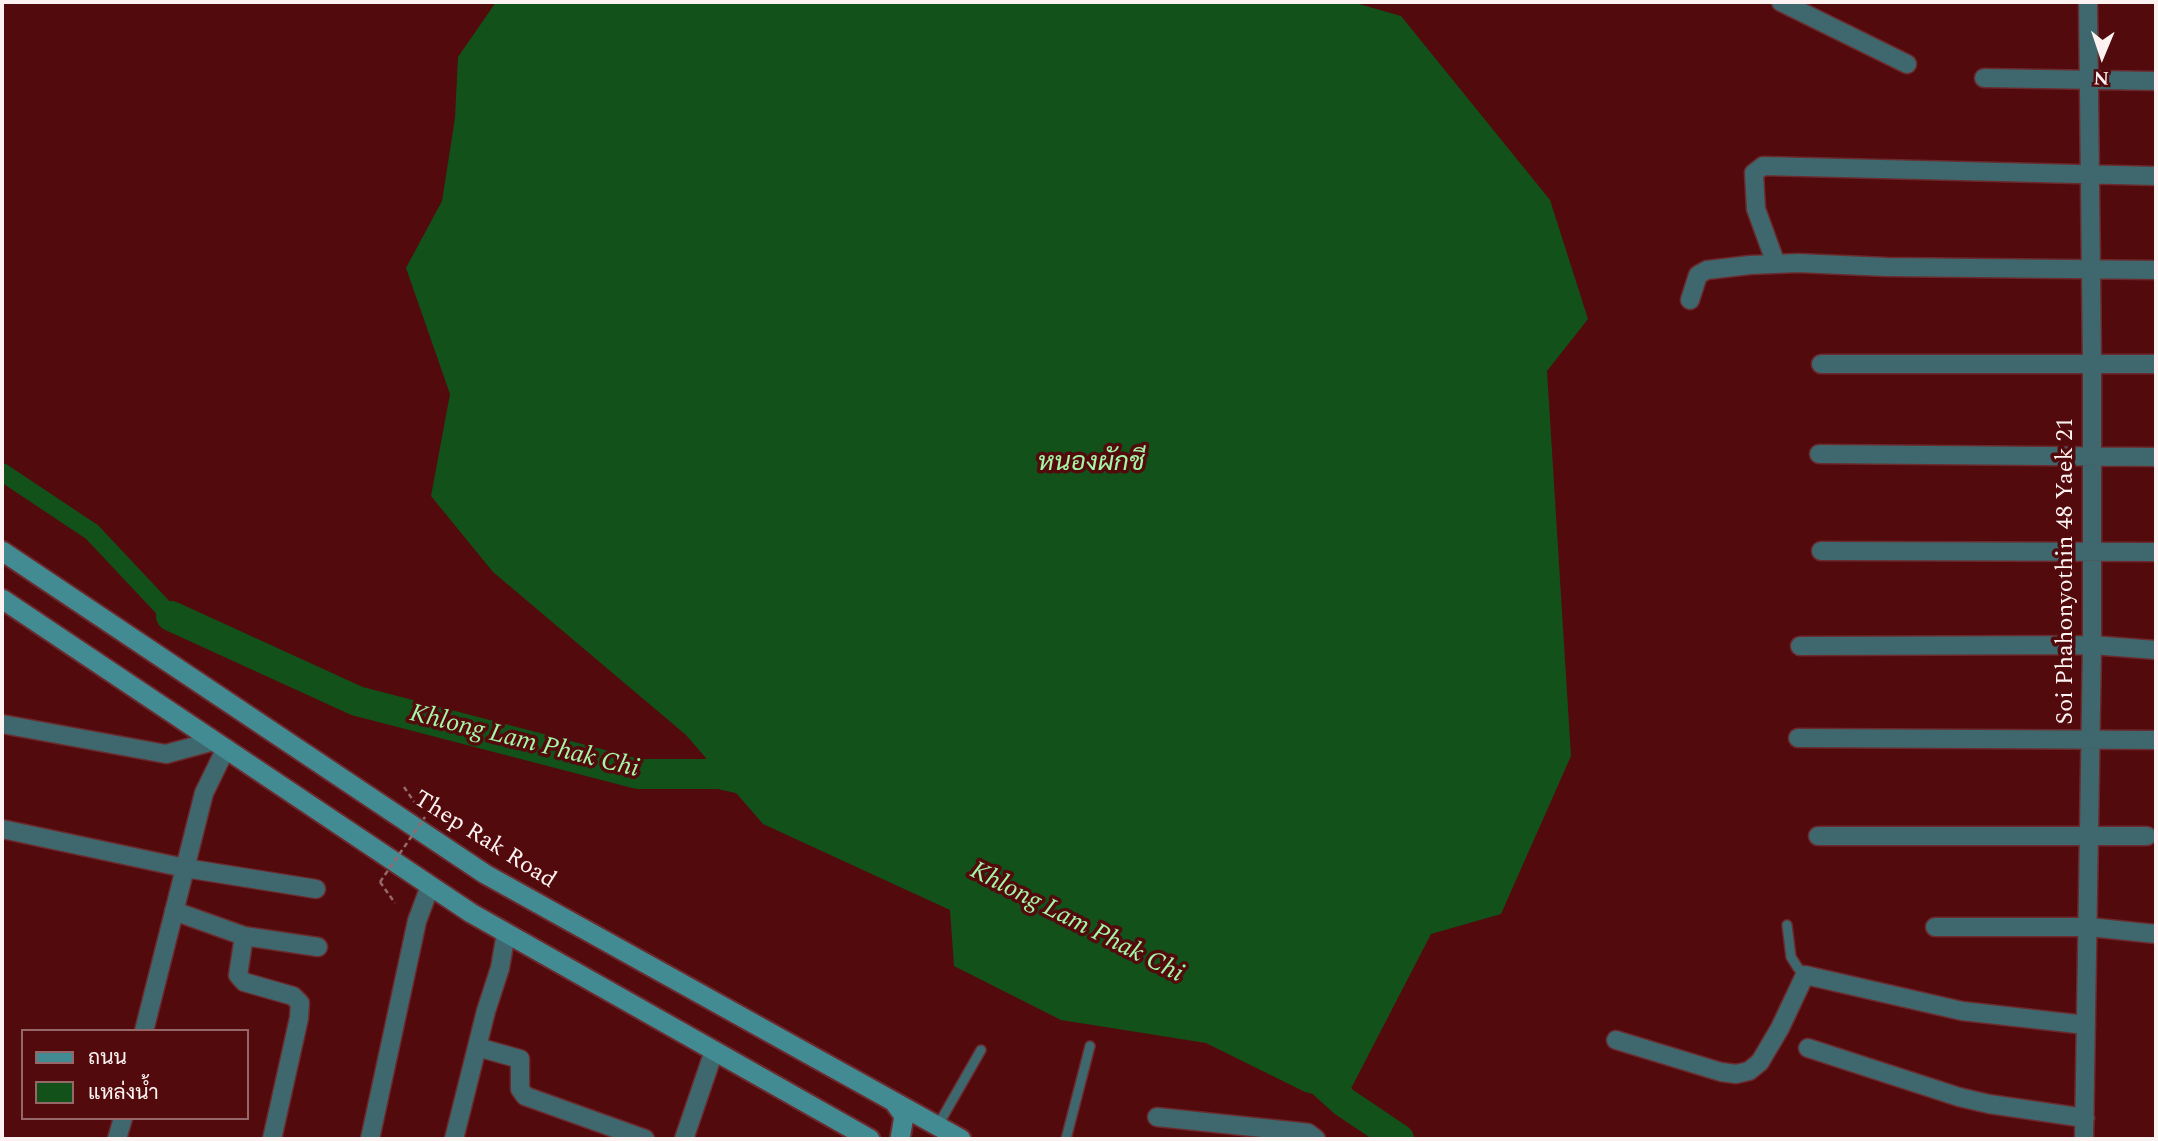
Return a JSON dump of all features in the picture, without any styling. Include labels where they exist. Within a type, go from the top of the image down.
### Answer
[{"type":"main road","name":"Thep Rak Road","points":[[2,551],[485,874],[896,1105],[943,1135],[961,1139]]},
{"type":"main road","points":[[2,599],[430,886],[506,933],[870,1139]]},
{"type":"main road","points":[[896,1105],[904,1116],[900,1139]]},
{"type":"street","points":[[1781,2],[1908,64]]},
{"type":"street","name":"Soi Phahonyothin 48 Yaek 21","points":[[2084,1139],[2092,739],[2088,2]]},
{"type":"street","points":[[1984,78],[2156,81]]},
{"type":"street","points":[[1776,264],[1756,209],[1754,173],[1763,166],[2156,176]]},
{"type":"street","points":[[1690,300],[1696,278],[1707,270],[1776,264],[2156,270]]},
{"type":"street","points":[[1821,364],[2156,364]]},
{"type":"street","points":[[1819,454],[2156,457]]},
{"type":"street","points":[[1821,551],[2156,552]]},
{"type":"street","points":[[1800,646],[2092,645],[2156,650]]},
{"type":"street","points":[[2,724],[166,754],[220,744],[204,793],[144,1029]]},
{"type":"street","points":[[1798,738],[2156,740]]},
{"type":"street","points":[[3,835],[316,889]]},
{"type":"street","points":[[1818,836],[2147,836]]},
{"type":"street","points":[[370,1139],[417,921],[430,886]]},
{"type":"street","points":[[174,911],[244,936],[318,947]]},
{"type":"street","points":[[1935,927],[2089,927],[2156,934]]},
{"type":"street","points":[[454,1139],[500,968],[506,933]]},
{"type":"street","points":[[244,936],[238,975],[244,982],[293,996],[300,1003],[272,1139]]},
{"type":"street","points":[[1616,1040],[1721,1072],[1736,1074],[1749,1071],[1760,1062],[1780,1028],[1805,975],[1962,1011],[2086,1025]]},
{"type":"street","points":[[477,1047],[520,1059],[520,1089],[525,1096],[645,1139]]},
{"type":"street","points":[[1808,1048],[1959,1097],[2085,1118]]},
{"type":"street","points":[[684,1139],[714,1051]]},
{"type":"street","points":[[1157,1117],[1301,1132],[1316,1139]]},
{"type":"street","points":[[117,1139],[122,1120]]},
{"type":"lane","points":[[1787,925],[1791,957],[1805,975]]},
{"type":"lane","points":[[1066,1139],[1090,1046]]},
{"type":"lane","points":[[943,1135],[981,1050]]},
{"type":"path","points":[[404,787],[418,807]]},
{"type":"path","points":[[395,903],[380,882],[425,817]]},
{"type":"water","name":"หนองผักชี","points":[[496,2],[1352,2],[1401,16],[1550,200],[1588,319],[1547,371],[1571,756],[1501,914],[1431,934],[1344,1102],[1305,1092],[1206,1043],[1061,1020],[954,966],[950,910],[763,824],[686,735],[493,572],[431,496],[450,394],[406,268],[442,201],[455,118],[458,57]]},
{"type":"waterway","name":"Khlong Lam Phak Chi","points":[[2,472],[92,532],[171,616]]},
{"type":"waterway","name":"Khlong Lam Phak Chi","points":[[171,616],[357,701],[638,774],[720,774],[760,783]]},
{"type":"waterway","name":"Khlong Lam Phak Chi","points":[[1313,1074],[1344,1102],[1399,1139]]}]
